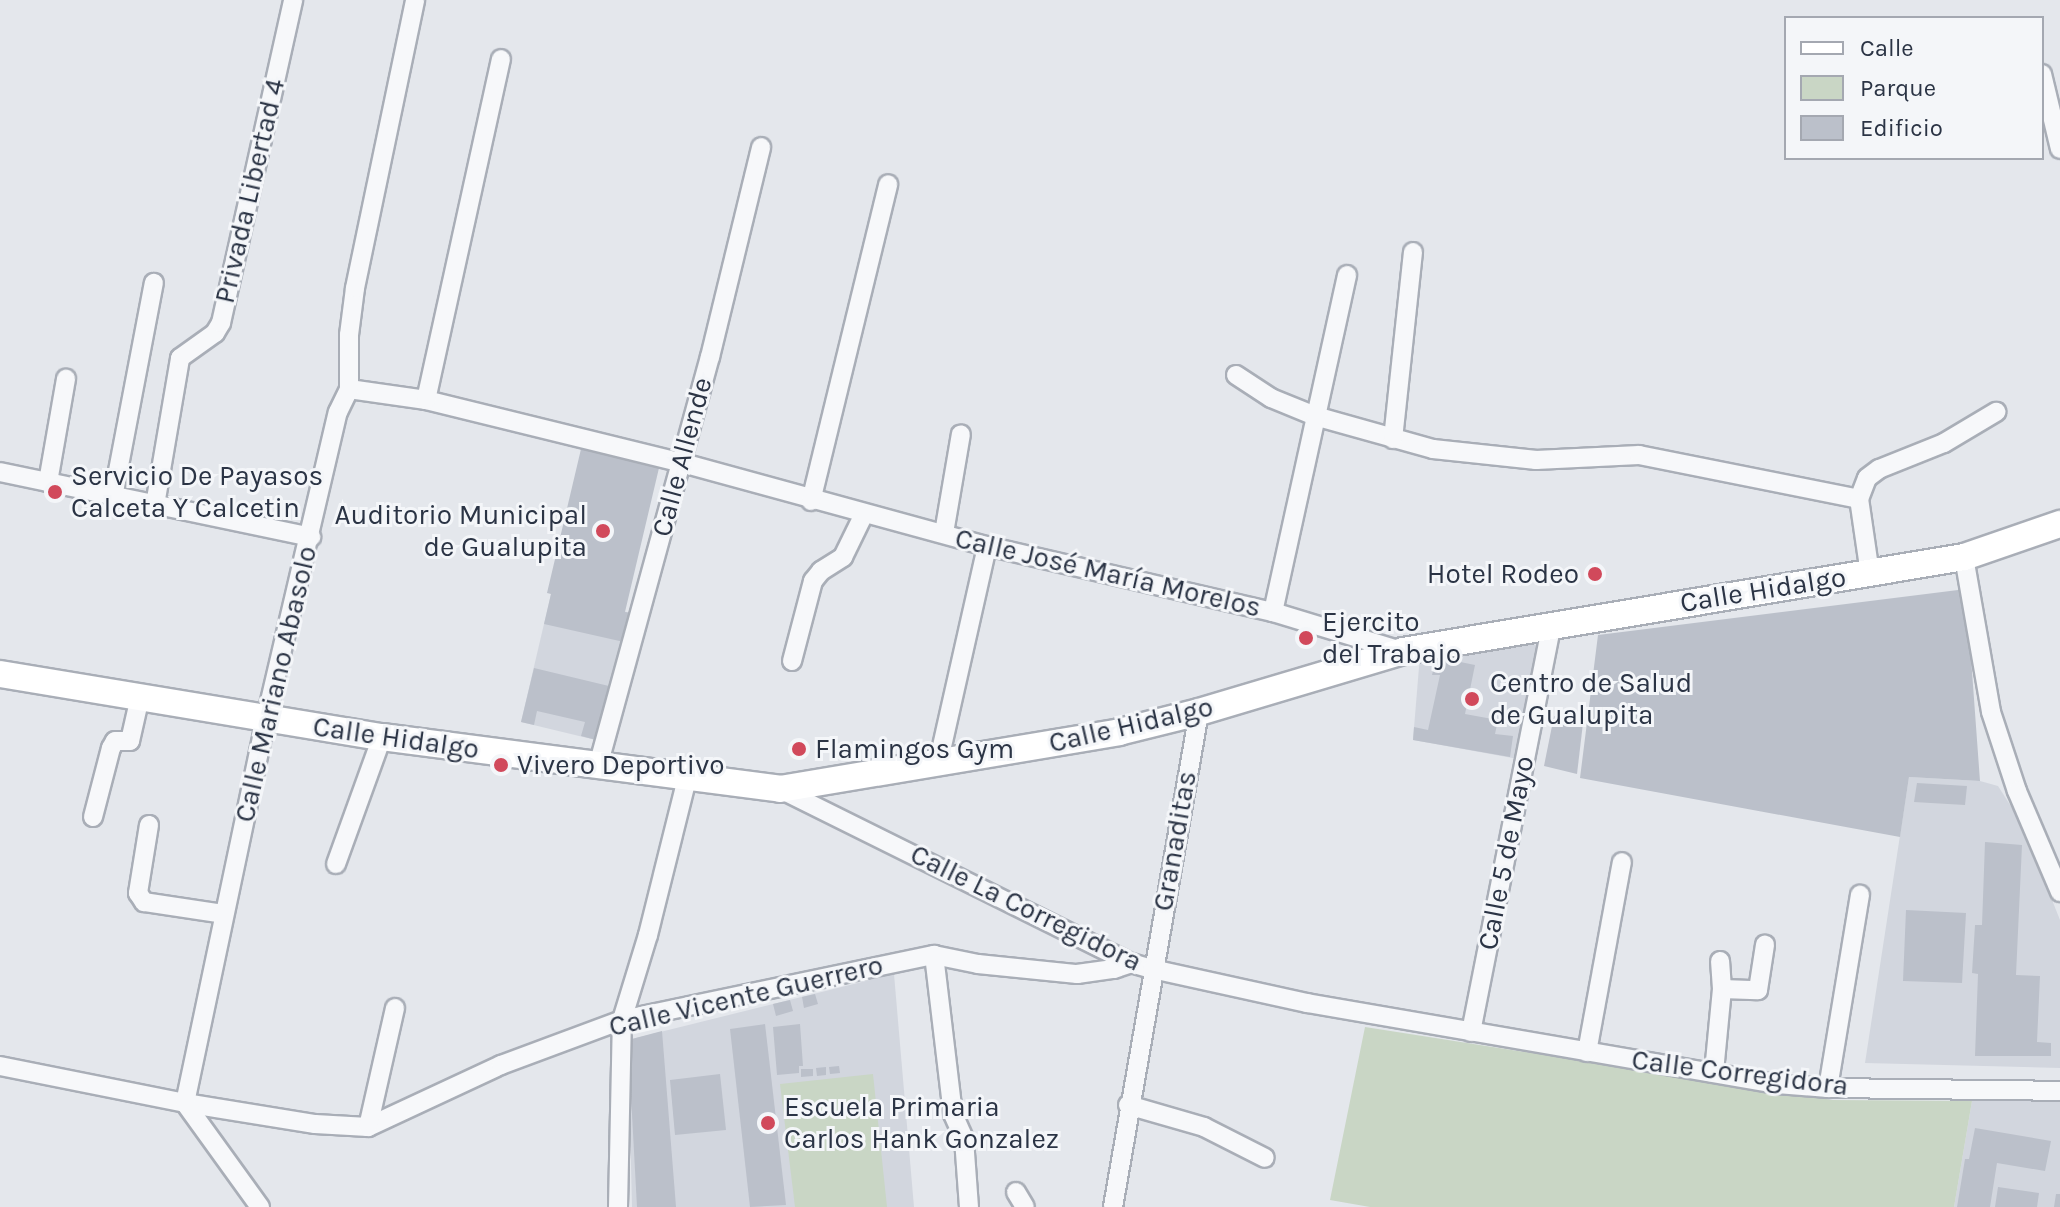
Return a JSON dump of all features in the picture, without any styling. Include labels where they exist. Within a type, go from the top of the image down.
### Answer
[{"type":"main road","name":"Calle Hidalgo","points":[[0,674],[382,737],[780,789],[1119,732],[1199,712],[1403,651],[1964,557],[2060,524]]},
{"type":"street","name":"Privada Libertad 4","points":[[155,505],[180,358],[215,333],[221,323],[293,0]]},
{"type":"street","name":"Calle Mariano Abasolo","points":[[185,1103],[266,718],[338,412],[349,389],[349,335],[355,288],[415,0]]},
{"type":"street","points":[[426,400],[501,59]]},
{"type":"street","points":[[2044,82],[2060,149]]},
{"type":"street","name":"Calle Allende","points":[[598,766],[710,357],[761,147]]},
{"type":"street","points":[[811,501],[888,184]]},
{"type":"street","points":[[1393,439],[1413,252]]},
{"type":"street","points":[[1273,612],[1347,275]]},
{"type":"street","points":[[113,497],[154,283]]},
{"type":"street","points":[[1236,375],[1271,398],[1315,416],[1393,439],[1477,456],[1536,460],[1639,455],[1859,499]]},
{"type":"street","points":[[48,482],[66,379]]},
{"type":"street","name":"Calle José María Morelos","points":[[349,389],[426,400],[679,462],[811,501],[987,546],[1273,612],[1403,651]]},
{"type":"street","points":[[1870,574],[1859,499],[1867,478],[1879,469],[1944,443],[1996,412]]},
{"type":"street","points":[[944,533],[961,434]]},
{"type":"street","points":[[0,472],[311,537]]},
{"type":"street","points":[[792,661],[813,581],[821,571],[843,557],[864,514]]},
{"type":"street","points":[[938,764],[987,546]]},
{"type":"street","points":[[1964,557],[1991,712],[2017,791],[2060,892]]},
{"type":"street","name":"Calle 5 de Mayo","points":[[1471,1032],[1551,627]]},
{"type":"street","points":[[93,817],[111,748],[115,741],[130,741],[140,697]]},
{"type":"street","name":"Granaditas","points":[[1113,1207],[1128,1105],[1199,712]]},
{"type":"street","points":[[336,864],[382,737]]},
{"type":"street","points":[[618,1207],[622,1020],[648,935],[687,779]]},
{"type":"street","name":"Calle La Corregidora","points":[[780,789],[1131,963],[1307,1003],[1471,1032]]},
{"type":"street","points":[[149,825],[138,893],[144,902],[224,914]]},
{"type":"street","points":[[1587,1052],[1622,862]]},
{"type":"street","points":[[1828,1088],[1860,895]]},
{"type":"street","points":[[1722,989],[1758,990],[1765,945]]},
{"type":"street","points":[[934,955],[953,1114],[964,1139],[969,1207]]},
{"type":"street","name":"Calle Vicente Guerrero","points":[[0,1066],[185,1103],[315,1124],[368,1127],[501,1065],[622,1020],[934,955],[978,964],[1077,974],[1097,973],[1131,963]]},
{"type":"street","points":[[1714,1072],[1722,989],[1720,961]]},
{"type":"street","points":[[368,1127],[395,1008]]},
{"type":"street","name":"Calle Corregidora","points":[[1471,1032],[1828,1088],[2060,1091]]},
{"type":"street","points":[[185,1103],[260,1207]]},
{"type":"street","points":[[1128,1105],[1204,1127],[1265,1158]]},
{"type":"shaded area","points":[[551,594],[631,613],[600,741],[521,722]]},
{"type":"shaded area","name":"Centro de Salud de Gualupita","points":[[1523,637],[1537,646],[1518,759],[1413,740],[1420,655]]},
{"type":"shaded area","points":[[1909,777],[1980,781],[1998,786],[2021,822],[2060,920],[2060,1068],[1865,1063]]},
{"type":"shaded area","name":"Escuela Primaria Carlos Hank Gonzalez","points":[[894,974],[914,1207],[632,1207],[628,1040]]},
{"type":"shaded area","points":[[1972,1101],[2060,1101],[2060,1207],[1954,1207]]},
{"type":"green space","points":[[1365,1027],[1832,1100],[1972,1101],[1954,1207],[1370,1207],[1330,1200]]},
{"type":"green space","points":[[873,1074],[887,1207],[795,1207],[780,1084]]},
{"type":"building","name":"Auditorio Municipal de Gualupita","points":[[581,449],[659,468],[625,612],[631,613],[624,642],[544,624],[551,594],[547,593]]},
{"type":"building","points":[[1966,589],[1980,781],[1909,777],[1900,837],[1580,778],[1598,635]]},
{"type":"building","points":[[1436,657],[1475,665],[1465,714],[1498,720],[1495,734],[1513,736],[1510,757],[1413,740],[1414,727],[1428,730],[1440,675],[1432,675]]},
{"type":"building","points":[[534,668],[613,687],[600,741],[581,736],[585,722],[537,711],[534,725],[521,722]]},
{"type":"building","points":[[1554,716],[1583,723],[1577,774],[1544,766]]},
{"type":"building","points":[[1917,783],[1967,786],[1965,805],[1914,802]]},
{"type":"building","points":[[1985,842],[2022,845],[2016,975],[2040,976],[2037,1042],[2051,1043],[2051,1056],[1975,1056],[1978,974],[1972,973],[1975,925],[1982,925]]},
{"type":"building","points":[[1906,910],[1966,913],[1962,983],[1903,981]]},
{"type":"building","points":[[815,994],[818,1004],[804,1008],[802,997]]},
{"type":"building","points":[[790,1000],[793,1011],[776,1016],[773,1004]]},
{"type":"building","points":[[765,1024],[786,1205],[750,1207],[730,1029]]},
{"type":"building","points":[[800,1024],[803,1066],[799,1066],[799,1073],[777,1075],[773,1027]]},
{"type":"building","points":[[662,1031],[676,1207],[637,1207],[628,1040]]},
{"type":"building","points":[[839,1066],[840,1073],[830,1074],[829,1067]]},
{"type":"building","points":[[826,1067],[826,1075],[817,1076],[816,1068]]},
{"type":"building","points":[[801,1069],[813,1069],[813,1076],[801,1077]]},
{"type":"building","points":[[720,1074],[726,1130],[675,1135],[670,1080]]},
{"type":"building","points":[[1975,1128],[2051,1141],[2045,1171],[1997,1163],[1990,1207],[1957,1207],[1965,1159],[1969,1159]]},
{"type":"building","points":[[1998,1187],[2039,1193],[2037,1207],[1995,1207]]},
{"type":"building","points":[[2056,1194],[2060,1194],[2060,1207],[2054,1207]]},
{"type":"place","name":"Servicio De Payasos Calceta Y Calcetin","points":[[55,492]]},
{"type":"place","name":"Auditorio Municipal de Gualupita","points":[[603,531]]},
{"type":"place","name":"Hotel Rodeo","points":[[1595,574]]},
{"type":"place","name":"Ejercito del Trabajo","points":[[1306,638]]},
{"type":"place","name":"Centro de Salud de Gualupita","points":[[1472,699]]},
{"type":"place","name":"Flamingos Gym","points":[[799,749]]},
{"type":"place","name":"Vivero Deportivo","points":[[501,765]]},
{"type":"place","name":"Escuela Primaria Carlos Hank Gonzalez","points":[[768,1123]]}]
